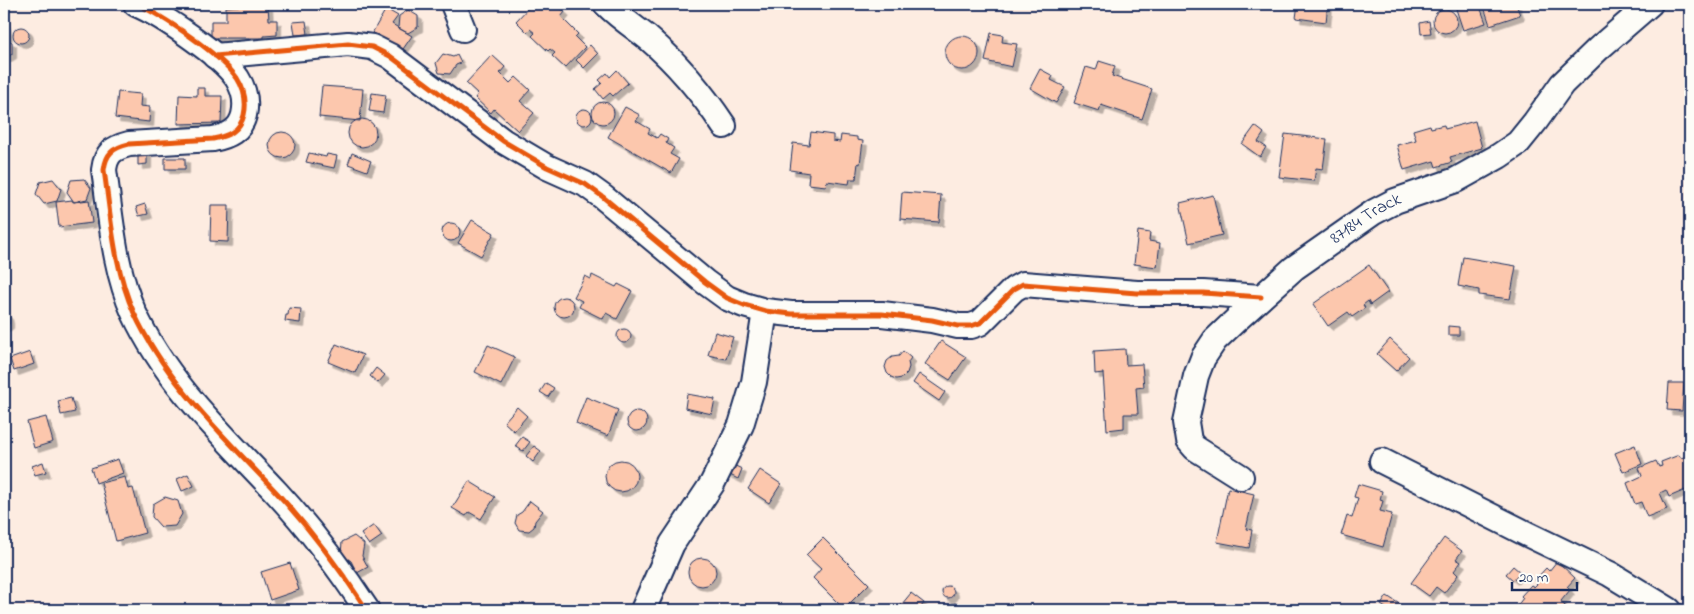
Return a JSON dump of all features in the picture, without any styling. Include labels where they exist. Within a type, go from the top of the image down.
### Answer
[{"type":"street","points":[[136,4],[150,10],[215,56],[236,77],[245,96],[245,112],[241,124],[233,132],[213,139],[129,144],[117,147],[105,159],[104,170],[116,252],[124,285],[134,312],[146,337],[165,368],[188,398],[279,495],[322,546],[366,610]]},
{"type":"street","points":[[453,4],[463,29]]},
{"type":"street","points":[[606,4],[673,62],[697,89],[724,126]]},
{"type":"street","name":"87184 Track","points":[[1241,477],[1195,448],[1189,441],[1186,422],[1196,376],[1203,358],[1215,340],[1294,268],[1374,212],[1403,198],[1438,187],[1464,176],[1500,156],[1518,143],[1562,84],[1598,49],[1650,4]]},
{"type":"street","points":[[215,56],[348,44],[372,47],[390,56],[504,141],[547,167],[585,184],[704,282],[727,298],[744,306],[765,311],[791,314],[882,314],[932,320],[958,326],[971,326],[980,323],[1014,289],[1023,284],[1127,292],[1203,293],[1261,297]]},
{"type":"street","points":[[643,610],[672,544],[712,484],[741,425],[754,382],[765,311]]},
{"type":"street","points":[[1382,461],[1610,574],[1669,610]]},
{"type":"building","points":[[239,4],[268,6],[269,20],[277,20],[277,35],[264,36],[264,38],[211,38],[211,21],[226,21],[226,7],[239,6]]},
{"type":"building","points":[[532,4],[540,4],[544,7],[547,4],[556,4],[565,12],[561,17],[578,34],[575,37],[585,47],[565,68],[552,56],[555,53],[550,49],[548,51],[532,36],[535,33],[530,29],[527,32],[516,21]]},
{"type":"building","points":[[1298,4],[1328,4],[1326,22],[1296,18]]},
{"type":"building","points":[[1479,4],[1486,23],[1463,30],[1456,9]]},
{"type":"building","points":[[1483,4],[1516,4],[1520,15],[1490,25]]},
{"type":"building","points":[[386,9],[398,16],[392,24],[412,36],[401,52],[371,35]]},
{"type":"building","points":[[1445,9],[1450,10],[1456,16],[1456,26],[1450,32],[1445,33],[1440,32],[1434,26],[1433,21],[1434,16],[1440,10]]},
{"type":"building","points":[[408,10],[418,16],[418,27],[408,33],[398,28],[399,16]]},
{"type":"building","points":[[4,13],[8,36],[4,36]]},
{"type":"building","points":[[306,21],[308,34],[295,35],[293,22]]},
{"type":"building","points":[[1429,21],[1431,33],[1421,34],[1420,23]]},
{"type":"building","points":[[21,27],[29,35],[21,43],[13,35]]},
{"type":"building","points":[[991,33],[1003,35],[1002,42],[1017,44],[1012,67],[985,61]]},
{"type":"building","points":[[962,36],[974,41],[979,53],[974,65],[962,70],[950,65],[945,53],[950,41]]},
{"type":"building","points":[[4,38],[12,42],[12,54],[4,59]]},
{"type":"building","points":[[590,45],[598,54],[584,68],[576,60]]},
{"type":"building","points":[[443,54],[453,57],[457,55],[461,63],[456,65],[450,74],[439,73],[436,63]]},
{"type":"building","points":[[492,55],[505,67],[500,73],[510,83],[516,77],[530,90],[520,101],[534,113],[518,131],[494,109],[491,113],[475,98],[478,94],[466,83]]},
{"type":"building","points":[[1099,61],[1115,66],[1112,76],[1152,89],[1142,119],[1101,105],[1099,111],[1074,103],[1086,67],[1096,70]]},
{"type":"building","points":[[1040,69],[1053,76],[1051,80],[1065,87],[1056,103],[1030,88]]},
{"type":"building","points":[[617,70],[628,83],[613,96],[610,93],[603,99],[595,89],[602,83],[599,80],[607,73],[610,77]]},
{"type":"building","points":[[322,86],[363,89],[360,121],[319,117]]},
{"type":"building","points":[[197,88],[205,88],[205,96],[222,96],[221,123],[178,124],[179,95],[197,96]]},
{"type":"building","points":[[118,92],[141,94],[140,106],[150,107],[149,122],[115,118]]},
{"type":"building","points":[[372,93],[386,95],[383,113],[369,111]]},
{"type":"building","points":[[603,102],[611,105],[614,113],[611,121],[603,124],[595,121],[592,113],[595,105]]},
{"type":"building","points":[[625,107],[640,115],[636,121],[650,129],[648,133],[657,138],[660,134],[668,139],[666,143],[674,148],[670,154],[679,159],[671,173],[608,137]]},
{"type":"building","points":[[584,109],[592,117],[584,125],[576,117]]},
{"type":"building","points":[[362,119],[372,123],[376,133],[372,143],[362,147],[352,143],[348,133],[352,123]]},
{"type":"building","points":[[1475,121],[1482,148],[1450,157],[1452,162],[1436,167],[1434,161],[1404,170],[1397,145],[1416,140],[1413,130],[1430,125],[1431,128],[1444,125],[1445,129]]},
{"type":"building","points":[[1255,126],[1264,133],[1258,142],[1266,147],[1260,157],[1242,144]]},
{"type":"building","points":[[282,132],[291,136],[295,145],[291,154],[282,158],[273,154],[269,145],[273,136]]},
{"type":"building","points":[[811,132],[833,135],[833,141],[840,142],[841,135],[857,137],[857,140],[863,141],[856,179],[850,179],[849,184],[827,181],[826,186],[808,184],[809,173],[790,170],[793,143],[809,145]]},
{"type":"building","points":[[1285,134],[1327,139],[1323,169],[1316,168],[1314,181],[1279,177]]},
{"type":"building","points":[[147,152],[147,164],[138,165],[138,154]]},
{"type":"building","points":[[309,153],[326,157],[327,154],[337,156],[334,168],[306,162]]},
{"type":"building","points":[[352,153],[371,161],[367,171],[348,164]]},
{"type":"building","points":[[165,158],[185,158],[185,169],[165,169]]},
{"type":"building","points":[[53,179],[61,189],[57,201],[44,204],[36,194],[40,182]]},
{"type":"building","points":[[84,179],[91,188],[87,199],[74,202],[67,192],[71,180]]},
{"type":"building","points":[[902,192],[941,195],[939,222],[900,219]]},
{"type":"building","points":[[1213,195],[1222,235],[1189,243],[1180,203]]},
{"type":"building","points":[[72,200],[73,202],[89,200],[92,223],[59,227],[56,202]]},
{"type":"building","points":[[145,204],[148,214],[139,216],[136,207]]},
{"type":"building","points":[[211,205],[229,205],[228,242],[210,241]]},
{"type":"building","points":[[472,220],[494,233],[481,256],[458,243]]},
{"type":"building","points":[[451,223],[457,226],[460,232],[457,238],[451,241],[445,238],[442,232],[445,226]]},
{"type":"building","points":[[1138,231],[1150,233],[1149,241],[1160,243],[1157,267],[1134,264]]},
{"type":"building","points":[[1463,257],[1516,266],[1510,299],[1479,295],[1479,290],[1458,286]]},
{"type":"building","points":[[1369,265],[1388,292],[1370,305],[1368,301],[1363,305],[1365,308],[1352,317],[1348,312],[1328,326],[1313,304]]},
{"type":"building","points":[[592,275],[616,287],[618,284],[632,291],[617,319],[606,313],[603,319],[579,307],[582,301],[574,297],[585,276],[591,279]]},
{"type":"building","points":[[564,297],[571,300],[574,307],[571,314],[564,317],[557,314],[554,307],[557,300]]},
{"type":"building","points":[[289,308],[301,309],[300,323],[285,321]]},
{"type":"building","points":[[4,311],[8,315],[9,324],[4,328]]},
{"type":"building","points":[[1448,326],[1459,327],[1459,335],[1448,335]]},
{"type":"building","points":[[624,329],[629,331],[631,336],[629,341],[624,343],[619,341],[617,336],[619,331]]},
{"type":"building","points":[[715,332],[733,337],[726,359],[708,355]]},
{"type":"building","points":[[1390,339],[1409,357],[1396,371],[1377,354]]},
{"type":"building","points":[[941,341],[966,357],[950,380],[925,364]]},
{"type":"building","points":[[336,344],[363,355],[355,373],[328,362]]},
{"type":"building","points":[[488,345],[515,357],[501,385],[475,372]]},
{"type":"building","points":[[1125,349],[1126,365],[1142,364],[1144,387],[1136,388],[1138,414],[1124,414],[1124,428],[1107,430],[1103,373],[1095,374],[1094,351]]},
{"type":"building","points":[[903,351],[911,358],[908,362],[909,367],[907,373],[902,378],[896,379],[887,373],[885,367],[887,361],[892,357],[899,356]]},
{"type":"building","points":[[30,352],[34,364],[14,371],[10,359]]},
{"type":"building","points":[[376,368],[385,375],[378,383],[370,376]]},
{"type":"building","points":[[919,374],[945,392],[939,401],[913,383]]},
{"type":"building","points":[[546,383],[554,388],[548,397],[540,392]]},
{"type":"building","points":[[1669,383],[1684,383],[1682,411],[1667,410]]},
{"type":"building","points":[[687,394],[715,399],[712,414],[685,408]]},
{"type":"building","points":[[586,397],[618,410],[608,436],[576,423]]},
{"type":"building","points":[[71,398],[75,412],[61,415],[58,401]]},
{"type":"building","points":[[517,407],[527,416],[514,431],[504,422]]},
{"type":"building","points":[[637,411],[644,414],[647,421],[644,428],[637,431],[630,428],[627,421],[630,414]]},
{"type":"building","points":[[46,417],[53,442],[34,448],[27,422]]},
{"type":"building","points":[[522,437],[530,442],[523,451],[515,446]]},
{"type":"building","points":[[1635,445],[1642,464],[1623,472],[1615,453]]},
{"type":"building","points":[[534,446],[541,451],[533,462],[526,456]]},
{"type":"building","points":[[1679,455],[1681,458],[1690,455],[1690,488],[1669,497],[1666,490],[1660,493],[1667,509],[1647,517],[1641,502],[1635,504],[1627,483],[1642,476],[1639,468],[1656,461],[1659,467],[1662,466],[1661,462]]},
{"type":"building","points":[[118,459],[123,473],[96,483],[91,468]]},
{"type":"building","points":[[621,460],[627,461],[632,465],[636,470],[636,482],[632,487],[627,491],[621,492],[615,491],[610,487],[606,482],[605,476],[606,470],[610,465],[615,461]]},
{"type":"building","points":[[43,462],[46,472],[35,475],[32,466]]},
{"type":"building","points":[[731,464],[742,469],[738,479],[726,473]]},
{"type":"building","points":[[760,470],[781,484],[769,503],[748,489]]},
{"type":"building","points":[[188,474],[194,486],[182,491],[177,479]]},
{"type":"building","points":[[125,477],[128,489],[133,488],[145,533],[116,541],[101,483]]},
{"type":"building","points":[[469,481],[495,497],[481,519],[469,512],[466,516],[452,508]]},
{"type":"building","points":[[1358,484],[1382,491],[1380,500],[1383,501],[1380,511],[1392,514],[1383,547],[1341,535],[1347,516],[1352,518],[1358,498],[1354,497]]},
{"type":"building","points":[[1228,488],[1254,494],[1246,529],[1252,530],[1249,548],[1217,542]]},
{"type":"building","points":[[165,497],[178,501],[182,514],[175,526],[161,527],[152,517],[153,504]]},
{"type":"building","points":[[530,501],[543,511],[535,521],[534,527],[529,531],[519,530],[515,523],[517,515],[522,512]]},
{"type":"building","points":[[374,525],[382,536],[369,545],[361,534]]},
{"type":"building","points":[[354,536],[364,544],[362,556],[368,567],[357,573],[351,561],[341,554],[342,542]]},
{"type":"building","points":[[823,538],[869,584],[844,609],[813,578],[821,569],[806,555]]},
{"type":"building","points":[[1444,538],[1462,551],[1456,559],[1461,562],[1454,571],[1458,575],[1444,593],[1436,587],[1429,596],[1411,583]]},
{"type":"building","points":[[702,558],[712,562],[716,572],[712,582],[702,586],[692,582],[688,572],[692,562]]},
{"type":"building","points":[[1557,561],[1575,578],[1567,587],[1570,590],[1561,601],[1565,606],[1561,610],[1521,610],[1517,606],[1523,598],[1521,596],[1531,585],[1534,587],[1538,583],[1535,580],[1546,568],[1549,571]]},
{"type":"building","points":[[290,563],[299,590],[270,600],[261,572]]},
{"type":"building","points":[[1513,566],[1520,572],[1513,580],[1506,574]]},
{"type":"building","points":[[946,586],[950,586],[954,592],[950,598],[946,598],[942,594],[942,590]]},
{"type":"building","points":[[911,593],[924,603],[921,607],[924,610],[897,610]]},
{"type":"building","points":[[1387,596],[1401,605],[1397,610],[1389,610],[1381,605]]},
{"type":"building","points":[[955,603],[962,610],[947,610],[950,605]]},
{"type":"cycle path","points":[[136,4],[175,26],[218,58],[237,78],[243,91],[245,105],[240,125],[233,132],[224,136],[213,139],[129,144],[111,152],[106,159],[104,170],[114,243],[127,296],[147,339],[180,386],[198,409],[302,521],[336,565],[367,610]]},
{"type":"cycle path","points":[[215,56],[348,44],[372,47],[390,56],[503,141],[547,167],[585,184],[727,298],[765,311],[791,314],[882,314],[932,320],[958,326],[971,326],[980,323],[1014,289],[1023,284],[1137,293],[1203,293],[1261,297]]}]
